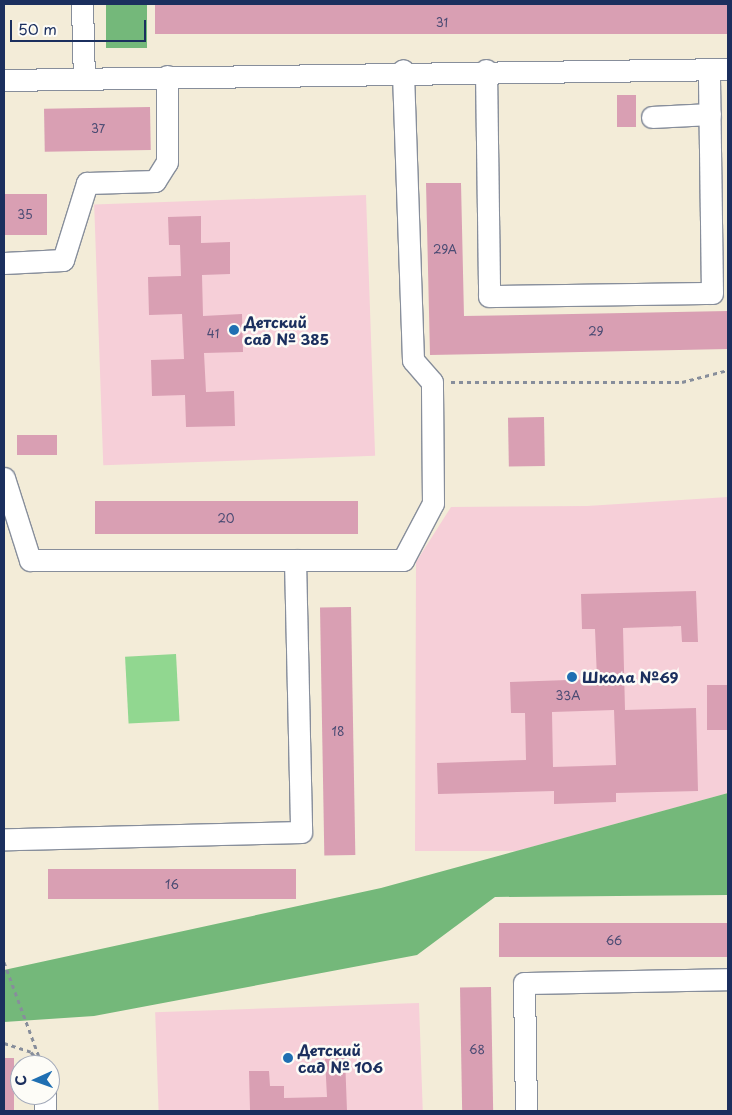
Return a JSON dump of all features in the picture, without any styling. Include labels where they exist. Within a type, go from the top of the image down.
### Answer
[{"type":"lane","points":[[82,4],[84,78]]},
{"type":"lane","points":[[4,80],[403,70],[719,69],[710,114],[712,293],[489,296],[486,70]]},
{"type":"lane","points":[[4,478],[30,560],[403,560],[433,503],[432,382],[413,360],[403,70]]},
{"type":"lane","points":[[4,263],[63,260],[87,183],[155,181],[166,162],[167,76]]},
{"type":"lane","points":[[652,116],[710,114]]},
{"type":"lane","points":[[4,840],[301,832],[295,560]]},
{"type":"lane","points":[[526,1111],[524,982],[728,979]]},
{"type":"path","points":[[432,382],[682,382],[728,370]]},
{"type":"path","points":[[4,962],[38,1055]]},
{"type":"path","points":[[4,1044],[31,1052],[34,1055]]},
{"type":"shaded area","name":"Детский сад № 385","points":[[366,195],[375,456],[103,465],[94,204]]},
{"type":"shaded area","name":"Школа №69","points":[[728,497],[728,793],[517,851],[415,851],[416,562],[451,507],[587,506]]},
{"type":"shaded area","name":"Детский сад № 106","points":[[419,1003],[423,1111],[159,1111],[155,1012]]},
{"type":"green space","points":[[106,4],[147,4],[147,48],[106,48]]},
{"type":"green space","points":[[176,654],[180,721],[129,724],[125,657]]},
{"type":"green space","points":[[728,793],[728,895],[495,897],[417,955],[94,1016],[4,1022],[4,970],[381,888]]},
{"type":"building","points":[[155,4],[728,4],[728,34],[155,34]]},
{"type":"building","points":[[617,95],[636,95],[636,127],[617,127]]},
{"type":"building","points":[[150,107],[151,150],[45,152],[44,109]]},
{"type":"building","points":[[426,183],[461,183],[464,316],[728,311],[728,349],[430,355]]},
{"type":"building","points":[[4,194],[47,194],[47,235],[4,235]]},
{"type":"building","points":[[201,216],[201,243],[230,242],[230,274],[202,275],[203,316],[242,314],[243,352],[204,353],[206,392],[234,391],[235,426],[186,427],[185,395],[152,396],[151,360],[184,359],[182,314],[149,315],[148,277],[181,276],[180,245],[169,245],[168,217]]},
{"type":"building","points":[[544,417],[545,466],[509,467],[508,418]]},
{"type":"building","points":[[17,435],[57,435],[57,455],[17,455]]},
{"type":"building","points":[[95,501],[358,501],[358,534],[95,534]]},
{"type":"building","points":[[696,591],[698,642],[682,642],[681,626],[623,628],[625,710],[696,708],[698,791],[616,793],[616,802],[554,804],[554,791],[438,794],[437,763],[526,760],[525,713],[511,713],[510,682],[597,679],[595,629],[582,629],[581,594]],"holes":[[[614,710],[616,765],[553,767],[552,712]]]},
{"type":"building","points":[[351,607],[355,855],[324,856],[320,608]]},
{"type":"building","points":[[707,685],[728,685],[728,730],[707,730]]},
{"type":"building","points":[[48,869],[296,869],[296,899],[48,899]]},
{"type":"building","points":[[499,923],[728,923],[728,957],[499,957]]},
{"type":"building","points":[[491,987],[493,1111],[462,1111],[460,988]]},
{"type":"building","points":[[345,1057],[347,1111],[250,1110],[249,1071],[269,1071],[270,1086],[284,1086],[284,1098],[327,1097],[325,1059]]},
{"type":"building","points":[[4,1058],[10,1058],[10,1105],[14,1105],[14,1111],[4,1111]]},
{"type":"place","name":"Детский сад № 385","points":[[234,330]]},
{"type":"place","name":"Школа №69","points":[[572,677]]},
{"type":"place","name":"Детский сад № 106","points":[[288,1058]]}]
